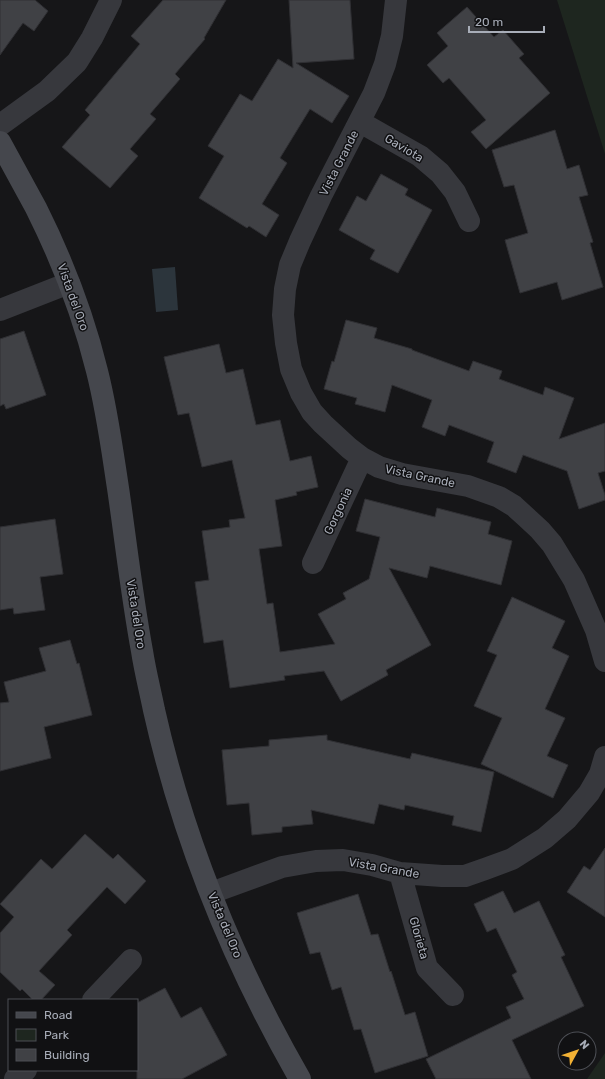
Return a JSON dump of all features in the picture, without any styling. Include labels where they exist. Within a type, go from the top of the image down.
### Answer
[{"type":"street","points":[[0,125],[47,91],[77,62],[92,38],[111,0]]},
{"type":"street","name":"Vista Grande","points":[[396,0],[392,36],[385,64],[374,93],[321,196],[290,265],[285,289],[283,315],[291,369],[300,393],[312,412],[349,448],[362,458],[379,467],[402,474],[468,486],[499,498],[518,510],[540,530],[552,544],[574,580],[596,630],[605,661]]},
{"type":"street","name":"Gaviota","points":[[360,122],[420,156],[440,172],[455,192],[469,221]]},
{"type":"street","name":"Vista del Oro","points":[[0,142],[36,208],[70,283],[97,370],[107,414],[141,647],[171,776],[191,840],[211,893],[245,974],[280,1044],[300,1079]]},
{"type":"street","points":[[0,310],[70,283]]},
{"type":"street","name":"Gorgonia","points":[[313,563],[362,458]]},
{"type":"street","name":"Vista Grande","points":[[211,893],[282,867],[316,861],[343,860],[372,865],[400,873],[465,876],[512,859],[545,838],[567,819],[588,793],[600,774],[605,757]]},
{"type":"street","name":"Glorieta","points":[[400,873],[427,968],[453,995]]},
{"type":"street","points":[[94,999],[130,960]]},
{"type":"street","points":[[16,1079],[25,1071]]},
{"type":"green space","points":[[557,0],[605,0],[605,154]]},
{"type":"green space","points":[[605,1053],[605,1079],[587,1079],[593,1071],[597,1071],[597,1065]]},
{"type":"shaded area","points":[[175,267],[178,310],[156,312],[152,269]]},
{"type":"building","points":[[0,0],[35,0],[48,11],[34,31],[23,23],[0,55]]},
{"type":"building","points":[[163,0],[226,0],[204,38],[205,39],[175,74],[180,79],[150,114],[156,119],[130,149],[138,156],[110,188],[62,147],[90,115],[85,110],[140,44],[131,36]]},
{"type":"building","points":[[289,0],[350,0],[354,59],[296,63],[349,96],[332,123],[310,109],[280,158],[287,163],[262,204],[279,215],[266,237],[249,226],[247,228],[199,198],[224,156],[208,146],[240,94],[252,101],[278,59],[293,68]]},
{"type":"building","points":[[467,7],[494,37],[503,30],[524,54],[519,58],[550,93],[486,149],[471,132],[486,120],[449,78],[443,83],[427,65],[448,46],[437,33]]},
{"type":"building","points":[[555,130],[567,169],[579,165],[588,195],[579,197],[593,242],[590,243],[603,287],[562,300],[557,282],[520,293],[505,240],[528,233],[514,185],[504,187],[492,150]]},
{"type":"building","points":[[381,174],[408,189],[405,195],[432,210],[398,273],[370,259],[375,250],[339,230],[357,196],[366,201]]},
{"type":"building","points":[[346,320],[377,328],[374,338],[412,349],[469,371],[473,361],[502,371],[499,379],[543,395],[545,387],[574,398],[559,439],[605,423],[605,471],[598,473],[605,495],[605,500],[579,509],[567,471],[523,455],[516,473],[487,462],[494,442],[449,425],[445,436],[422,427],[432,400],[392,385],[385,412],[355,404],[357,398],[324,389],[332,361],[334,362]]},
{"type":"building","points":[[24,331],[46,395],[6,409],[4,404],[0,406],[0,339]]},
{"type":"building","points":[[219,344],[226,373],[243,369],[256,425],[280,420],[290,461],[311,456],[318,487],[296,492],[297,495],[275,500],[282,546],[259,549],[267,604],[273,603],[280,652],[335,644],[318,614],[346,599],[343,593],[369,579],[380,537],[356,531],[365,499],[435,517],[437,508],[491,522],[488,534],[512,541],[501,585],[430,566],[427,578],[389,568],[431,645],[386,670],[388,675],[341,701],[324,671],[284,676],[285,680],[230,688],[223,640],[204,643],[195,582],[209,580],[202,531],[230,527],[229,520],[245,518],[232,460],[202,467],[189,413],[178,415],[164,357]]},
{"type":"building","points":[[55,519],[63,574],[40,577],[45,610],[14,614],[13,608],[0,610],[0,527]]},
{"type":"building","points":[[512,597],[565,621],[552,648],[569,656],[545,709],[565,718],[547,756],[568,765],[553,798],[481,764],[502,718],[474,706],[497,655],[487,651]]},
{"type":"building","points":[[70,640],[77,664],[79,663],[92,715],[44,727],[51,758],[0,771],[0,703],[9,702],[4,682],[46,671],[39,648]]},
{"type":"building","points":[[327,735],[327,740],[410,759],[412,753],[494,772],[481,832],[452,825],[454,816],[405,805],[404,810],[379,804],[374,824],[311,810],[313,824],[282,827],[282,832],[252,835],[249,803],[227,805],[222,750],[269,746],[269,740]]},
{"type":"building","points":[[85,834],[113,859],[118,854],[146,881],[125,904],[107,887],[67,930],[72,935],[39,971],[55,985],[42,999],[32,999],[22,989],[20,991],[0,972],[0,933],[14,917],[0,904],[41,859],[52,869]]},
{"type":"building","points":[[605,848],[605,917],[567,892],[584,866],[590,870]]},
{"type":"building","points":[[503,891],[514,913],[539,901],[565,955],[561,957],[584,1006],[512,1040],[531,1079],[436,1079],[426,1059],[511,1018],[506,1007],[524,999],[512,975],[517,972],[496,928],[487,932],[474,904]]},
{"type":"building","points":[[358,894],[371,935],[378,934],[405,1015],[415,1012],[428,1056],[375,1073],[361,1029],[354,1030],[341,987],[332,990],[320,952],[310,954],[297,913]]},
{"type":"building","points":[[165,988],[181,1018],[201,1007],[227,1055],[182,1079],[137,1079],[138,1002]]}]
